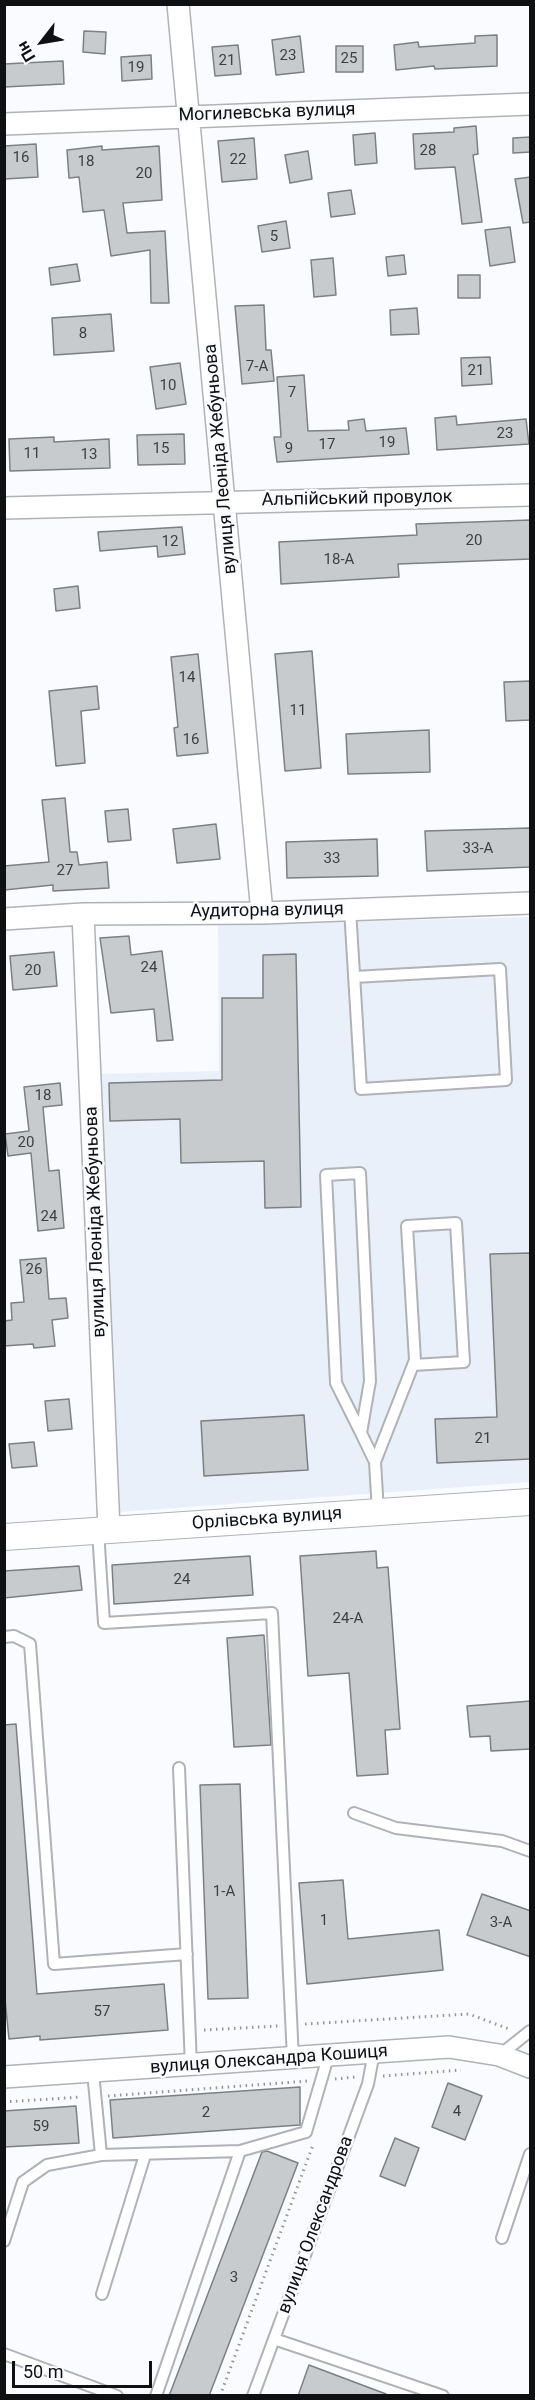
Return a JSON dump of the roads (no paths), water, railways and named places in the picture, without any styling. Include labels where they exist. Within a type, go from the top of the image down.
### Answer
[{"type":"street","name":"вулиця Леоніда Жебуньова","points":[[178,4],[226,502],[262,913]]},
{"type":"street","name":"Могилевська вулиця","points":[[4,124],[531,104]]},
{"type":"street","name":"Альпійський провулок","points":[[4,508],[531,495]]},
{"type":"street","name":"Аудиторна вулиця","points":[[4,919],[83,914],[262,913],[531,903]]},
{"type":"street","name":"вулиця Леоніда Жебуньова","points":[[83,914],[103,1530]]},
{"type":"street","name":"Орлівська вулиця","points":[[4,1537],[531,1502]]},
{"type":"street","name":"вулиця Олександра Кошиця","points":[[4,2078],[449,2048],[499,2055],[531,2067]]},
{"type":"lane","points":[[350,909],[354,977],[361,1089],[506,1080],[500,969],[354,977]]},
{"type":"lane","points":[[361,1433],[370,1380],[360,1173],[326,1175],[336,1383],[375,1462],[378,1512]]},
{"type":"lane","points":[[375,1462],[413,1365],[415,1360],[407,1226],[456,1223],[464,1362],[413,1365]]},
{"type":"lane","points":[[103,1530],[104,1623],[272,1613],[293,2060]]},
{"type":"lane","points":[[4,1636],[14,1636],[30,1644],[54,1964],[186,1954]]},
{"type":"lane","points":[[179,1768],[191,2066]]},
{"type":"lane","points":[[354,1813],[396,1828],[502,1840],[531,1851]]},
{"type":"lane","points":[[499,2055],[528,2033]]},
{"type":"lane","name":"вулиця Олександрова","points":[[253,2396],[369,2077],[374,2052]]},
{"type":"lane","points":[[4,2241],[23,2182],[47,2165],[101,2155],[240,2151],[306,2132],[328,2057]]},
{"type":"lane","points":[[93,2072],[101,2155]]},
{"type":"lane","points":[[156,2396],[240,2151]]},
{"type":"lane","points":[[502,2238],[531,2154]]},
{"type":"lane","points":[[102,2294],[145,2155]]},
{"type":"lane","points":[[274,2339],[443,2396]]},
{"type":"lane","points":[[4,2354],[117,2396]]}]
